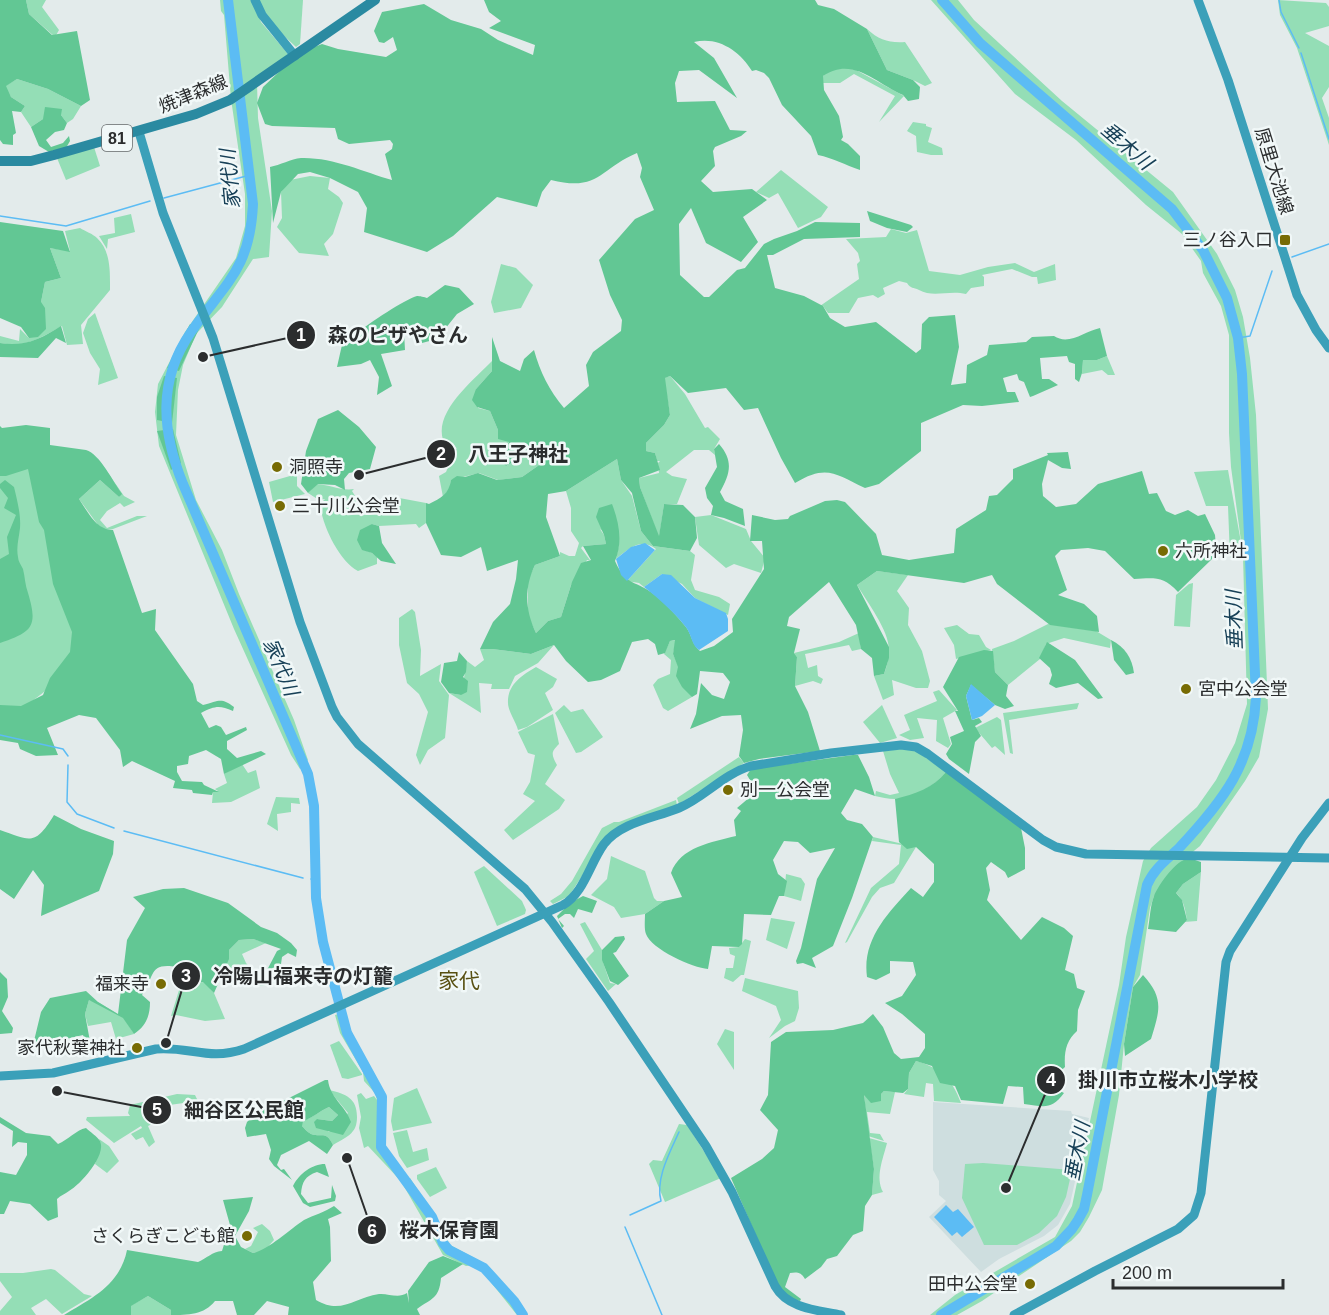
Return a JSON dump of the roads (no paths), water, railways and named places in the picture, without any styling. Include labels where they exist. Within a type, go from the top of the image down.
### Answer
[{"type":"main road","name":"焼津森線","points":[[0,161],[31,161],[139,132],[196,114],[230,100],[375,0]]},
{"type":"street","points":[[255,0],[262,15],[295,56]]},
{"type":"street","name":"原里大池線","points":[[1198,0],[1228,80],[1297,295],[1316,330],[1329,348]]},
{"type":"street","points":[[139,132],[163,213],[221,362],[300,622],[337,717],[358,744],[525,889],[546,914],[609,1002],[706,1146],[732,1192],[781,1296],[791,1303],[841,1315]]},
{"type":"street","points":[[0,1076],[52,1073],[156,1049],[168,1048],[219,1055],[233,1053],[546,914],[568,902],[578,890],[605,843],[620,832],[637,823],[681,807],[737,770],[786,760],[878,747],[916,747],[1024,827],[1056,847],[1086,855],[1329,858]]},
{"type":"street","points":[[1014,1315],[1178,1229],[1194,1215],[1201,1193],[1226,962],[1230,951],[1289,858],[1329,803]]},
{"type":"water","points":[[645,543],[655,550],[627,581],[621,575],[616,559],[631,547]]},
{"type":"water","points":[[662,574],[671,575],[695,598],[726,613],[728,631],[699,650],[696,648],[681,621],[644,587]]},
{"type":"water","points":[[971,684],[995,705],[982,716],[972,720],[966,696]]},
{"type":"water","points":[[946,1205],[953,1212],[958,1209],[974,1227],[962,1237],[957,1232],[952,1236],[934,1217]]},
{"type":"waterway","name":"家代川","points":[[228,0],[253,204],[251,226],[247,245],[234,274],[191,332],[172,369],[166,407],[171,445],[183,484],[308,774],[314,806],[316,898],[323,942],[347,1033],[382,1097],[381,1147],[432,1217],[443,1243],[449,1250],[484,1268],[514,1301],[523,1315]]},
{"type":"waterway","name":"垂木川","points":[[941,1315],[1056,1246],[1072,1229],[1084,1209],[1147,885],[1157,869],[1210,813],[1233,780],[1249,742],[1256,697],[1242,374],[1238,338],[1227,298],[1203,250],[1172,209],[980,43],[942,0]]},
{"type":"waterway","points":[[1279,0],[1281,12],[1299,48]]},
{"type":"waterway","points":[[1301,53],[1329,139]]},
{"type":"waterway","points":[[164,198],[250,175]]},
{"type":"waterway","points":[[0,216],[66,226],[150,201]]},
{"type":"waterway","points":[[1292,257],[1329,244]]},
{"type":"waterway","points":[[1238,338],[1250,336],[1272,271]]},
{"type":"waterway","points":[[0,735],[63,749],[68,756]]},
{"type":"waterway","points":[[68,765],[67,802],[77,814],[114,828]]},
{"type":"waterway","points":[[124,831],[303,878]]},
{"type":"waterway","name":"家代川","points":[[311,879],[315,878]]},
{"type":"waterway","points":[[630,1215],[661,1201],[662,1175],[679,1132]]},
{"type":"waterway","points":[[625,1227],[662,1315]]},
{"type":"place","name":"三ノ谷入口","points":[[1285,240]]},
{"type":"place","name":"森のピザやさん","points":[[203,357]]},
{"type":"place","name":"洞照寺","points":[[277,467]]},
{"type":"place","name":"八王子神社","points":[[359,475]]},
{"type":"place","name":"三十川公会堂","points":[[280,506]]},
{"type":"place","name":"六所神社","points":[[1163,551]]},
{"type":"place","name":"宮中公会堂","points":[[1186,689]]},
{"type":"place","name":"別一公会堂","points":[[728,790]]},
{"type":"place","name":"福来寺","points":[[161,984]]},
{"type":"place","name":"冷陽山福来寺の灯籠","points":[[166,1043]]},
{"type":"place","name":"家代秋葉神社","points":[[137,1048]]},
{"type":"place","name":"細谷区公民館","points":[[57,1091]]},
{"type":"place","name":"桜木保育園","points":[[347,1158]]},
{"type":"place","name":"掛川市立桜木小学校","points":[[1006,1188]]},
{"type":"place","name":"さくらぎこども館","points":[[247,1236]]},
{"type":"place","name":"田中公会堂","points":[[1030,1284]]},
{"type":"district","name":"家代","points":[[459,980]]}]
